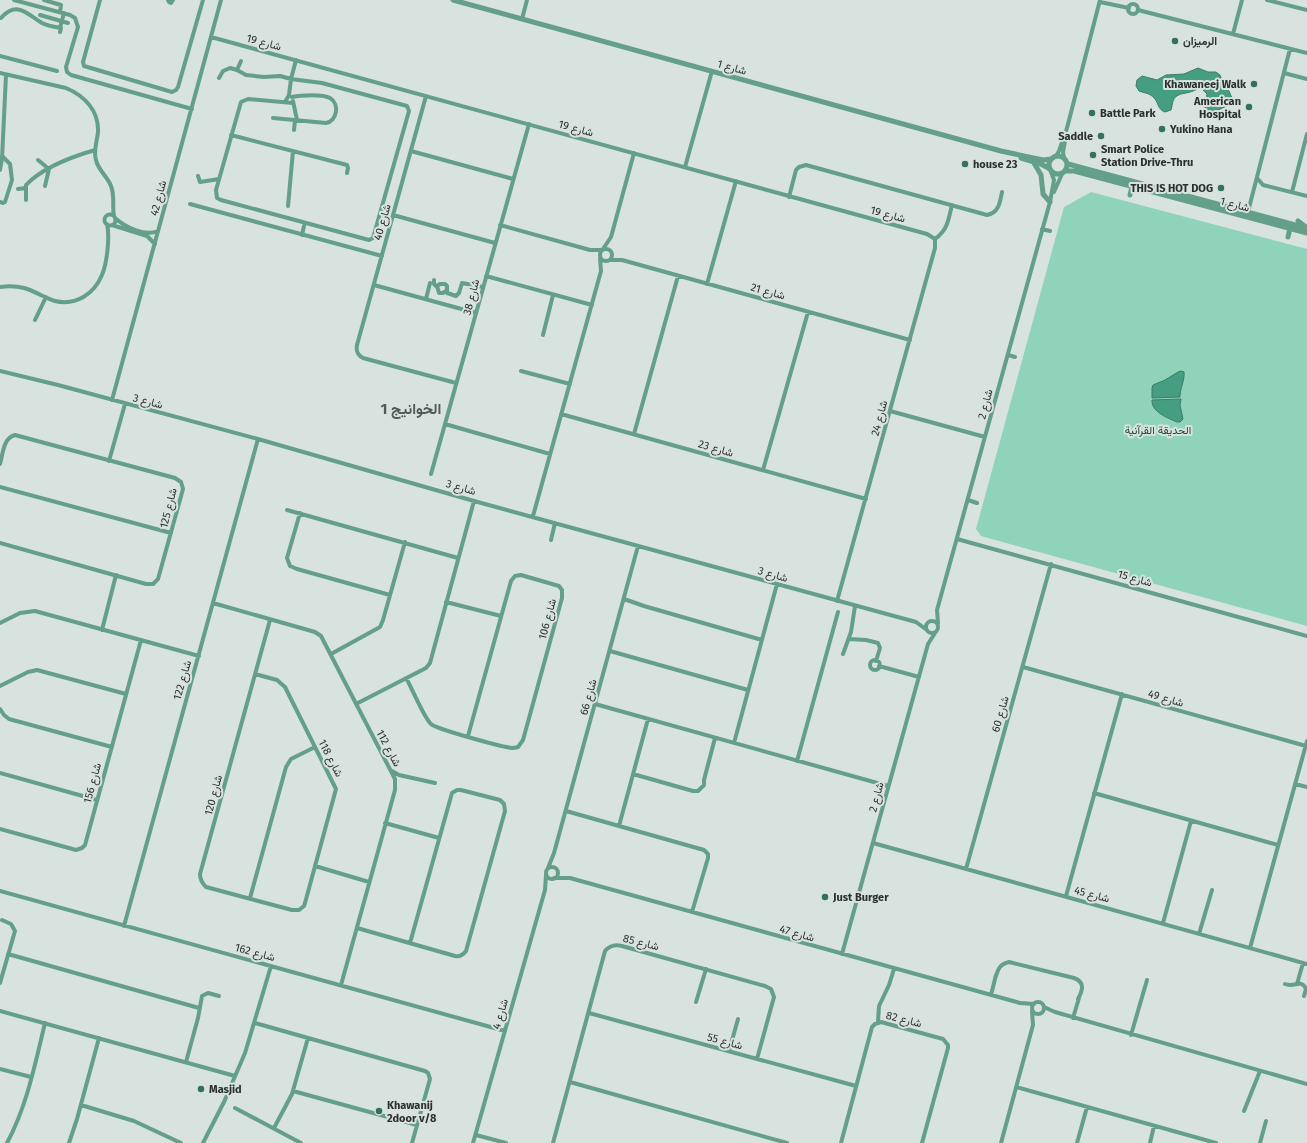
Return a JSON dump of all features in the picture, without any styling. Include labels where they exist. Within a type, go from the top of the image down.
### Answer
[{"type":"street","points":[[14,0],[72,16],[78,24],[66,67],[69,74],[192,109]]},
{"type":"street","points":[[0,18],[8,11],[16,9],[25,12],[44,24],[60,30],[62,21],[61,5],[44,0]]},
{"type":"street","points":[[100,0],[83,62],[84,66],[172,92],[178,87],[203,0]]},
{"type":"street","points":[[168,0],[171,3],[173,0]]},
{"type":"street","name":"شارع 42","points":[[112,400],[222,0]]},
{"type":"street","name":"شارع 1","points":[[453,0],[1005,152],[1043,160],[1053,158]]},
{"type":"street","points":[[522,19],[527,0]]},
{"type":"street","points":[[1233,34],[1242,0]]},
{"type":"street","points":[[1267,0],[1307,10]]},
{"type":"street","points":[[1066,131],[1049,165],[1051,170],[1057,174],[1064,172],[1068,164],[1064,158],[1063,152],[1066,131],[1101,1],[1129,8]]},
{"type":"street","points":[[1129,8],[1135,2],[1138,10]]},
{"type":"street","points":[[1129,8],[1129,11],[1132,14],[1136,13],[1138,10]]},
{"type":"street","points":[[1138,10],[1307,53]]},
{"type":"street","points":[[40,15],[68,23]]},
{"type":"street","name":"شارع 19","points":[[211,37],[927,234],[934,239]]},
{"type":"street","points":[[1249,208],[1290,49]]},
{"type":"street","points":[[0,56],[57,71]]},
{"type":"street","points":[[285,102],[289,93],[290,79],[296,60]]},
{"type":"street","points":[[237,70],[240,61]]},
{"type":"street","points":[[219,78],[227,68],[237,70],[246,76],[264,78],[280,76],[290,79],[322,83],[406,105],[409,110],[373,238],[367,239],[305,224],[219,199],[215,195],[239,104],[243,100],[248,99],[293,103]]},
{"type":"street","points":[[685,167],[712,71]]},
{"type":"street","points":[[0,73],[66,88],[81,96],[91,107],[96,119],[98,132],[95,150],[97,164],[109,181],[113,192],[114,223],[110,225],[108,231],[103,274],[92,291],[83,298],[69,302],[55,300],[23,288],[11,286],[0,287]]},
{"type":"street","points":[[1284,73],[1307,79]]},
{"type":"street","points":[[0,170],[6,75]]},
{"type":"street","points":[[289,93],[292,97],[296,120],[294,130]]},
{"type":"street","points":[[273,118],[329,122],[334,117],[335,105],[333,101],[327,97],[302,95],[292,97]]},
{"type":"street","name":"شارع 40","points":[[426,96],[357,345],[357,353],[363,358],[456,383]]},
{"type":"street","name":"شارع 38","points":[[431,474],[529,124]]},
{"type":"street","points":[[1292,192],[1307,134]]},
{"type":"street","points":[[231,135],[347,165],[347,173]]},
{"type":"street","points":[[26,200],[26,184],[35,177],[71,158],[95,150]]},
{"type":"street","points":[[288,206],[293,151]]},
{"type":"street","points":[[411,151],[513,179]]},
{"type":"street","name":"شارع 1","points":[[1005,152],[1045,166],[1051,170]]},
{"type":"street","points":[[601,271],[612,256],[611,237],[634,153]]},
{"type":"street","points":[[1053,158],[1060,156],[1064,158]]},
{"type":"street","points":[[0,202],[5,202],[12,179],[10,164],[1,157]]},
{"type":"street","points":[[38,160],[48,169]]},
{"type":"street","points":[[1033,162],[1041,175],[1042,194],[1050,202]]},
{"type":"street","name":"شارع 1","points":[[1068,164],[1307,228]]},
{"type":"street","points":[[789,197],[796,170],[802,165],[982,214],[991,214],[998,208],[1002,192]]},
{"type":"street","points":[[45,186],[48,169]]},
{"type":"street","name":"شارع 2","points":[[1050,202],[1054,180],[1051,170]]},
{"type":"street","name":"شارع 1","points":[[1064,172],[1074,172],[1307,233]]},
{"type":"street","name":"شارع 2","points":[[930,621],[937,610],[1050,202],[1059,179],[1064,172]]},
{"type":"street","points":[[198,176],[200,182],[219,179]]},
{"type":"street","points":[[1257,178],[1264,185],[1307,196]]},
{"type":"street","points":[[707,284],[736,181]]},
{"type":"street","points":[[1255,188],[1264,185]]},
{"type":"street","points":[[1130,195],[1132,187]]},
{"type":"street","points":[[18,189],[26,188]]},
{"type":"street","points":[[190,204],[382,256]]},
{"type":"street","points":[[934,239],[945,229],[952,205]]},
{"type":"street","points":[[393,215],[495,243]]},
{"type":"street","points":[[113,216],[124,225],[131,228],[148,233],[158,231]]},
{"type":"street","points":[[113,216],[105,218],[105,221],[110,225],[147,236],[155,244]]},
{"type":"street","points":[[1298,221],[1307,228]]},
{"type":"street","points":[[302,235],[305,224]]},
{"type":"street","points":[[500,225],[590,250],[607,249],[611,252]]},
{"type":"street","points":[[1288,237],[1290,228]]},
{"type":"street","points":[[1042,229],[1050,231]]},
{"type":"street","points":[[533,516],[601,271],[600,252],[603,250],[611,237]]},
{"type":"street","name":"شارع 24","points":[[837,601],[935,248],[936,243],[934,239]]},
{"type":"street","points":[[590,250],[603,260],[609,260]]},
{"type":"street","name":"شارع 21","points":[[611,252],[622,260]]},
{"type":"street","name":"شارع 21","points":[[609,260],[622,260],[910,340]]},
{"type":"street","points":[[486,276],[592,305]]},
{"type":"street","points":[[634,434],[678,276]]},
{"type":"street","points":[[426,299],[432,281],[441,294]]},
{"type":"street","points":[[446,291],[447,293],[459,294],[464,282],[483,287]]},
{"type":"street","points":[[437,287],[440,284],[445,284],[447,286],[446,291]]},
{"type":"street","points":[[374,285],[476,313]]},
{"type":"street","points":[[438,303],[441,294],[445,293],[446,291]]},
{"type":"street","points":[[543,335],[553,295]]},
{"type":"street","points":[[35,320],[46,297]]},
{"type":"street","points":[[763,470],[808,312]]},
{"type":"street","points":[[1008,354],[1015,356]]},
{"type":"street","name":"شارع 3","points":[[0,371],[58,385],[855,606],[916,622],[930,621]]},
{"type":"street","points":[[521,371],[570,384]]},
{"type":"street","points":[[109,461],[125,404]]},
{"type":"street","points":[[890,411],[985,437]]},
{"type":"street","name":"شارع 23","points":[[561,414],[866,498]]},
{"type":"street","points":[[445,424],[550,454]]},
{"type":"street","name":"شارع 125","points":[[0,464],[7,439],[15,434],[175,478],[181,482],[183,489],[159,576],[156,582],[149,584],[0,543]]},
{"type":"street","name":"شارع 122","points":[[124,926],[258,440]]},
{"type":"street","points":[[0,487],[171,534]]},
{"type":"street","points":[[356,704],[426,668],[430,663],[474,500]]},
{"type":"street","points":[[968,500],[977,503]]},
{"type":"street","points":[[287,510],[458,558]]},
{"type":"street","points":[[300,513],[287,558],[290,566],[390,595]]},
{"type":"street","points":[[551,540],[555,523]]},
{"type":"street","name":"شارع 15","points":[[957,539],[1307,636]]},
{"type":"street","points":[[331,654],[380,627],[382,624],[405,542]]},
{"type":"street","name":"شارع 66","points":[[548,868],[554,853],[566,811],[638,546]]},
{"type":"street","name":"شارع 60","points":[[966,869],[1051,564]]},
{"type":"street","points":[[102,630],[116,575]]},
{"type":"street","name":"شارع 106","points":[[518,575],[524,575],[557,585],[562,590],[562,598],[523,740],[518,747],[512,748],[468,736],[511,580],[518,575]]},
{"type":"street","points":[[734,743],[777,584]]},
{"type":"street","points":[[624,599],[762,640]]},
{"type":"street","points":[[446,602],[501,616]]},
{"type":"street","name":"شارع 112","points":[[213,603],[318,634],[323,639],[331,654],[395,779],[396,784],[341,986]]},
{"type":"street","points":[[844,654],[849,639],[855,606]]},
{"type":"street","name":"شارع 2","points":[[937,610],[938,623]]},
{"type":"street","points":[[0,623],[20,613],[35,611],[198,656]]},
{"type":"street","points":[[797,761],[838,612]]},
{"type":"street","name":"شارع 120","points":[[270,620],[200,874],[201,882],[206,886],[292,910]]},
{"type":"street","points":[[930,621],[935,621],[938,623],[938,629],[935,633],[927,631],[926,625],[930,621]]},
{"type":"street","name":"شارع 3","points":[[916,622],[927,631]]},
{"type":"street","name":"شارع 2","points":[[927,631],[928,644]]},
{"type":"street","name":"شارع 2","points":[[842,954],[928,644],[935,633]]},
{"type":"street","points":[[849,639],[866,640],[878,643],[880,648],[876,661],[872,661],[870,668],[877,670],[879,666]]},
{"type":"street","name":"شارع 156","points":[[0,829],[73,849],[80,850],[84,845],[141,640]]},
{"type":"street","points":[[610,650],[748,690]]},
{"type":"street","points":[[876,661],[880,662],[879,666]]},
{"type":"street","points":[[879,666],[919,678]]},
{"type":"street","name":"شارع 49","points":[[1023,667],[1306,743]]},
{"type":"street","points":[[0,686],[31,670],[37,670],[126,694]]},
{"type":"street","name":"شارع 118","points":[[255,674],[277,680],[283,684],[336,789],[304,906],[299,910],[292,910]]},
{"type":"street","points":[[406,678],[431,724],[436,727],[468,736]]},
{"type":"street","points":[[1066,896],[1122,694]]},
{"type":"street","points":[[595,704],[888,786]]},
{"type":"street","points":[[0,709],[9,719],[112,747]]},
{"type":"street","points":[[619,826],[648,719]]},
{"type":"street","points":[[634,774],[693,791],[700,790],[704,785],[715,738]]},
{"type":"street","points":[[1250,948],[1306,743]]},
{"type":"street","points":[[250,898],[286,767],[291,760],[315,747]]},
{"type":"street","points":[[391,770],[404,776],[435,783]]},
{"type":"street","points":[[0,773],[97,800]]},
{"type":"street","points":[[396,784],[399,779],[404,776]]},
{"type":"street","points":[[1295,784],[1307,787]]},
{"type":"street","points":[[357,928],[410,943],[451,954],[457,956],[463,954],[466,951],[502,817],[505,811],[500,800],[459,789],[452,793],[410,943]]},
{"type":"street","points":[[1094,793],[1278,845]]},
{"type":"street","points":[[566,811],[706,852],[708,856],[692,912]]},
{"type":"street","points":[[1163,923],[1191,821]]},
{"type":"street","points":[[385,823],[439,838]]},
{"type":"street","name":"شارع 45","points":[[873,843],[1305,964]]},
{"type":"street","name":"شارع 66","points":[[554,853],[557,869]]},
{"type":"street","points":[[315,866],[369,882]]},
{"type":"street","points":[[552,867],[557,869],[558,874],[554,878],[550,878],[546,875],[548,868],[552,867]]},
{"type":"street","name":"شارع 47","points":[[557,869],[570,878]]},
{"type":"street","name":"شارع 4","points":[[473,1143],[545,890],[546,875]]},
{"type":"street","name":"شارع 47","points":[[554,878],[570,878],[894,969],[1020,1003],[1034,1004]]},
{"type":"street","name":"شارع 4","points":[[545,890],[554,878]]},
{"type":"street","points":[[1199,934],[1212,890]]},
{"type":"street","name":"شارع 162","points":[[0,891],[505,1031]]},
{"type":"street","points":[[0,983],[14,928],[11,924],[2,920]]},
{"type":"street","name":"شارع 85","points":[[553,1143],[605,952],[611,946],[622,946],[768,987],[773,991],[774,997],[757,1059]]},
{"type":"street","points":[[8,954],[199,1008]]},
{"type":"street","points":[[991,995],[999,968],[1005,963],[1011,962],[1067,977],[1075,980],[1080,989],[1073,1018]]},
{"type":"street","points":[[1297,984],[1305,964]]},
{"type":"street","points":[[203,1143],[224,1102],[245,1053],[271,966]]},
{"type":"street","points":[[696,1002],[706,969]]},
{"type":"street","points":[[878,1022],[879,1006],[889,985],[894,969]]},
{"type":"street","points":[[1131,1034],[1147,980]]},
{"type":"street","points":[[1286,984],[1291,986],[1302,984],[1305,987],[1306,992],[1304,996]]},
{"type":"street","points":[[186,1062],[199,1008],[204,994],[208,993],[219,996]]},
{"type":"street","name":"شارع 47","points":[[1020,1003],[1032,1011]]},
{"type":"street","points":[[1000,1143],[1033,1025],[1032,1007],[1034,1004],[1040,1003],[1044,1007],[1073,1018],[1307,1084]]},
{"type":"street","points":[[1033,1025],[1044,1011],[1044,1007]]},
{"type":"street","points":[[0,1011],[235,1076]]},
{"type":"street","points":[[1032,1011],[1036,1014],[1055,1012]]},
{"type":"street","name":"شارع 55","points":[[589,1013],[856,1086]]},
{"type":"street","points":[[729,1051],[738,1018]]},
{"type":"street","name":"شارع 82","points":[[841,1143],[872,1027],[878,1022],[882,1022],[943,1039],[948,1045],[922,1143]]},
{"type":"street","points":[[6,1143],[19,1116],[45,1023]]},
{"type":"street","points":[[255,1023],[428,1073],[430,1079],[412,1143]]},
{"type":"street","points":[[69,1143],[99,1038]]},
{"type":"street","points":[[274,1128],[293,1091],[308,1038]]},
{"type":"street","points":[[0,1069],[31,1077]]},
{"type":"street","points":[[1244,1111],[1260,1071]]},
{"type":"street","points":[[570,1082],[787,1143]]},
{"type":"street","points":[[1016,1087],[1216,1143]]},
{"type":"street","points":[[293,1091],[417,1125]]},
{"type":"street","points":[[81,1105],[134,1121],[181,1143]]},
{"type":"street","points":[[1077,1143],[1087,1107]]},
{"type":"street","points":[[235,1108],[301,1143]]},
{"type":"street","points":[[1260,1143],[1266,1121]]},
{"type":"street","points":[[1150,1143],[1154,1126]]},
{"type":"street","points":[[476,1135],[506,1143]]},
{"type":"green space","name":"الحديقة القرآنية","points":[[1091,192],[1307,249],[1307,626],[981,536],[976,529],[1064,207]]},
{"type":"shaded area","points":[[1198,68],[1208,72],[1216,72],[1220,75],[1232,98],[1230,105],[1218,110],[1210,111],[1205,108],[1207,94],[1202,89],[1199,89],[1176,96],[1174,98],[1171,110],[1165,112],[1159,108],[1156,100],[1152,96],[1139,91],[1136,86],[1137,80],[1142,76],[1157,80],[1166,75],[1184,74]]},
{"type":"shaded area","points":[[1181,371],[1184,372],[1184,375],[1180,397],[1152,398],[1153,385]]},
{"type":"shaded area","points":[[1181,399],[1180,405],[1183,419],[1180,422],[1169,419],[1161,414],[1152,404],[1152,400]]},
{"type":"place","name":"الرميزان","points":[[1175,41]]},
{"type":"place","name":"Khawaneej Walk","points":[[1254,84]]},
{"type":"place","name":"American Hospital","points":[[1249,107]]},
{"type":"place","name":"Battle Park","points":[[1092,113]]},
{"type":"place","name":"Yukino Hana","points":[[1162,129]]},
{"type":"place","name":"Saddle","points":[[1101,136]]},
{"type":"place","name":"Smart Police Station Drive-Thru","points":[[1093,155]]},
{"type":"place","name":"house 23","points":[[965,164]]},
{"type":"place","name":"THIS IS HOT DOG","points":[[1221,188]]},
{"type":"place","name":"Just Burger","points":[[825,897]]},
{"type":"place","name":"Masjid","points":[[201,1089]]},
{"type":"place","name":"Khawanij 2door v/8","points":[[379,1111]]},
{"type":"district","name":"الخوانيج 1","points":[[411,409]]}]
